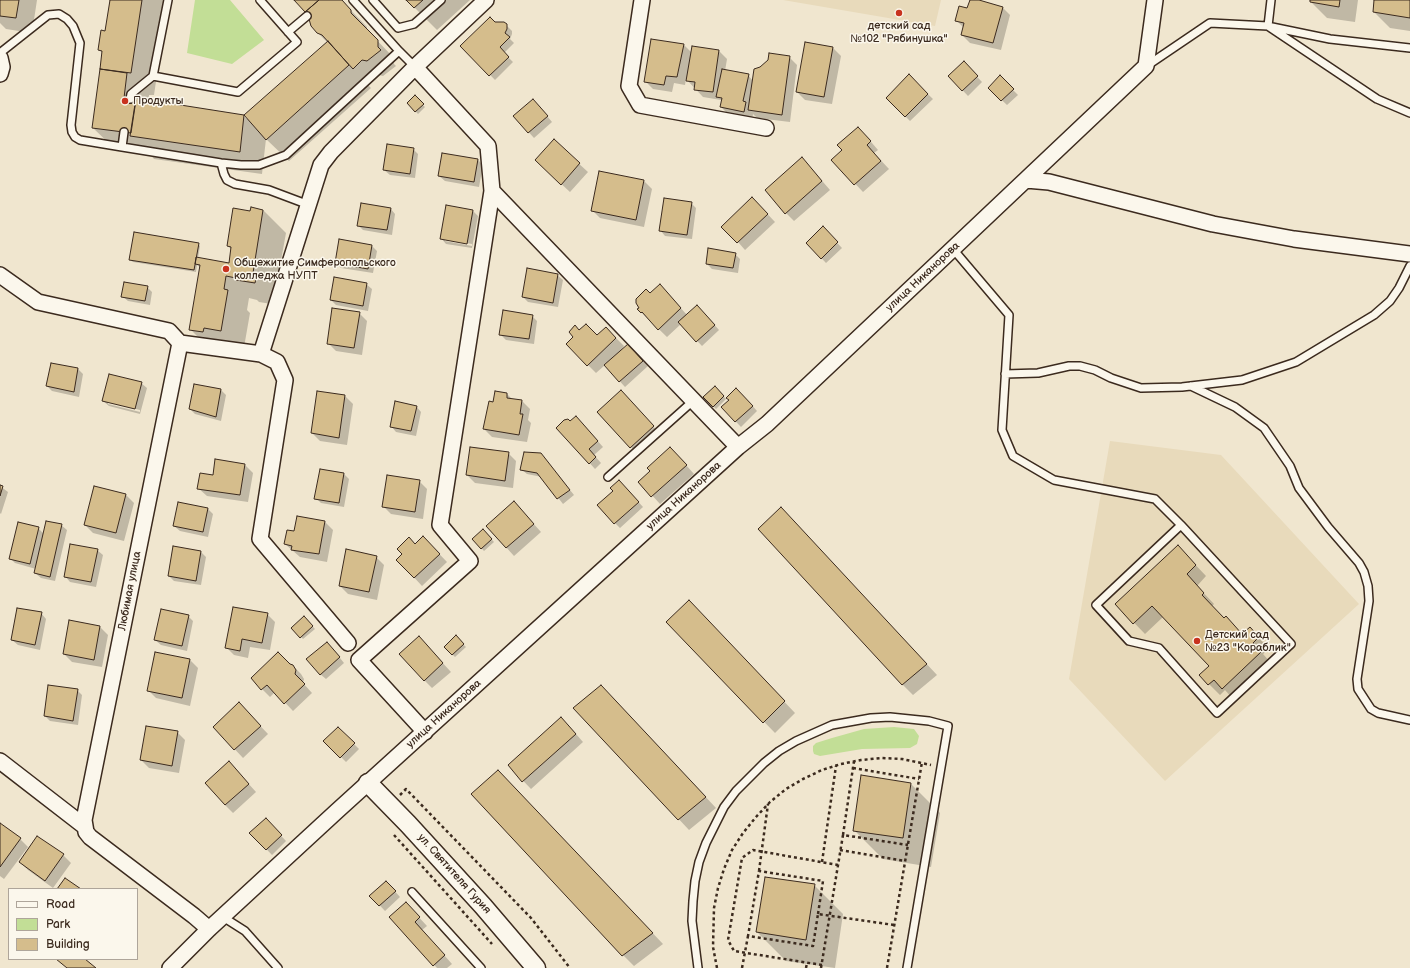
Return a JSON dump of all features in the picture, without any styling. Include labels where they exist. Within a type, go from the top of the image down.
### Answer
[{"type":"street","points":[[260,354],[321,165],[331,152],[416,67],[486,0]]},
{"type":"street","points":[[642,0],[629,86],[640,105],[766,128]]},
{"type":"street","points":[[1146,66],[1155,0]]},
{"type":"street","points":[[0,58],[2,67],[0,74]]},
{"type":"street","name":"улица Никанорова","points":[[170,968],[209,929],[368,783],[738,447],[766,424],[953,250],[1146,66]]},
{"type":"street","points":[[416,67],[488,146],[492,191],[440,525],[470,561],[359,660],[425,732]]},
{"type":"street","points":[[1026,180],[1049,182],[1213,224],[1294,239],[1410,254]]},
{"type":"street","points":[[492,191],[738,447]]},
{"type":"street","points":[[0,275],[38,302],[169,331],[180,343],[260,354],[276,362],[285,380],[260,539],[348,644]]},
{"type":"street","name":"Любимая улица","points":[[87,832],[84,820],[180,343]]},
{"type":"street","points":[[0,761],[209,929]]},
{"type":"street","name":"ул. Святителя Гурия","points":[[368,783],[478,900],[536,968]]},
{"type":"lane","points":[[130,99],[131,94],[153,76],[168,0]]},
{"type":"lane","points":[[153,76],[238,92],[297,42],[260,0]]},
{"type":"lane","points":[[353,0],[399,51],[416,67]]},
{"type":"lane","points":[[373,0],[398,28],[414,24],[441,0]]},
{"type":"lane","points":[[1268,26],[1271,0]]},
{"type":"lane","points":[[0,53],[48,15],[59,14],[68,19],[75,30],[80,44],[71,125],[72,132],[75,137],[80,140],[122,148],[221,163],[259,165],[286,155],[399,51]]},
{"type":"lane","points":[[288,32],[307,16]]},
{"type":"lane","points":[[1146,66],[1210,23],[1268,26],[1330,39],[1410,48]]},
{"type":"lane","points":[[1268,26],[1377,99],[1410,113]]},
{"type":"lane","points":[[122,148],[124,132]]},
{"type":"lane","points":[[221,163],[227,180],[235,184],[269,190],[309,205]]},
{"type":"lane","points":[[953,250],[1009,315],[1002,430],[1013,456],[1054,480],[1155,499],[1181,525],[1291,644],[1217,713],[1158,648],[1129,641],[1096,605],[1181,525]]},
{"type":"lane","points":[[1005,374],[1038,373],[1068,366],[1080,366],[1095,370],[1111,378],[1141,388],[1191,386],[1242,380],[1296,362],[1374,315],[1390,301],[1400,288],[1410,266]]},
{"type":"lane","points":[[1191,386],[1235,407],[1264,428],[1290,466],[1299,488],[1328,527],[1359,563],[1364,572],[1368,586],[1368,601],[1357,679],[1358,689],[1371,709],[1378,713],[1410,720]]},
{"type":"lane","points":[[608,477],[693,401]]},
{"type":"lane","points":[[698,968],[692,921],[695,882],[706,843],[724,807],[736,791],[764,763],[796,741],[832,726],[871,718],[890,717],[923,720],[948,726],[907,968]]},
{"type":"lane","points":[[412,892],[481,968]]},
{"type":"lane","points":[[223,917],[245,931],[278,968]]},
{"type":"path","points":[[717,968],[713,947],[714,908],[722,875],[732,850],[743,833],[768,804],[786,789],[803,778],[822,770],[854,761],[882,758],[902,759],[922,762],[942,768]]},
{"type":"path","points":[[838,865],[753,850],[742,858],[728,940],[734,951],[807,963],[821,967],[830,915],[838,865],[840,850],[843,835],[854,761]]},
{"type":"path","points":[[887,968],[922,762]]},
{"type":"path","points":[[822,862],[836,766]]},
{"type":"path","points":[[853,768],[919,779]]},
{"type":"path","points":[[395,799],[406,789],[531,918],[570,968]]},
{"type":"path","points":[[742,968],[759,871],[768,804]]},
{"type":"path","points":[[392,832],[492,944]]},
{"type":"path","points":[[843,835],[908,845]]},
{"type":"path","points":[[840,850],[905,861]]},
{"type":"path","points":[[748,936],[813,946],[823,881],[759,871]]},
{"type":"path","points":[[818,914],[894,925]]},
{"type":"path","points":[[806,968],[807,963]]},
{"type":"shaded area","name":"детский сад №102 \"Рябинушка\"","points":[[783,0],[941,0],[935,26]]},
{"type":"shaded area","name":"Детский сад №23 \"Кораблик\"","points":[[1110,441],[1221,455],[1359,604],[1165,781],[1069,679]]},
{"type":"green space","points":[[195,0],[230,0],[264,40],[232,64],[187,53]]},
{"type":"green space","points":[[894,727],[914,729],[919,736],[917,744],[910,748],[862,749],[820,756],[814,754],[813,751],[813,746],[816,743],[832,738],[864,729]]},
{"type":"building","points":[[0,0],[19,0],[16,18],[0,16]]},
{"type":"building","points":[[110,0],[142,0],[131,73],[100,69],[102,51],[98,50],[101,30],[105,31]]},
{"type":"building","points":[[294,0],[319,0],[305,12]]},
{"type":"building","points":[[319,0],[342,0],[351,10],[351,13],[378,40],[378,47],[381,50],[367,61],[362,60],[353,69],[322,35],[317,33],[311,26],[309,19],[304,13]]},
{"type":"building","points":[[406,0],[423,0],[414,8]]},
{"type":"building","points":[[970,0],[979,0],[1003,7],[993,43],[961,35],[964,23],[955,21],[959,6],[967,8]]},
{"type":"building","points":[[1310,0],[1340,0],[1339,7],[1310,2]]},
{"type":"building","points":[[1374,0],[1410,0],[1410,18],[1373,12]]},
{"type":"building","points":[[490,17],[495,22],[504,22],[507,24],[505,33],[510,37],[500,47],[509,57],[489,76],[460,46]]},
{"type":"building","points":[[651,39],[684,44],[677,77],[666,76],[664,85],[644,82]]},
{"type":"building","points":[[328,41],[349,65],[266,140],[244,115]]},
{"type":"building","points":[[805,42],[833,47],[824,97],[796,92]]},
{"type":"building","points":[[692,46],[719,50],[713,92],[694,90],[695,82],[686,81]]},
{"type":"building","points":[[769,53],[790,56],[782,115],[748,110],[754,69],[760,67],[768,60]]},
{"type":"building","points":[[964,61],[978,76],[962,91],[948,76]]},
{"type":"building","points":[[100,69],[127,73],[124,98],[136,100],[131,133],[92,128]]},
{"type":"building","points":[[722,69],[749,74],[743,101],[746,102],[744,112],[720,107],[722,98],[716,97]]},
{"type":"building","points":[[909,74],[928,94],[905,117],[886,98]]},
{"type":"building","points":[[1000,75],[1014,89],[1001,101],[988,88]]},
{"type":"building","points":[[415,95],[424,104],[415,112],[407,103]]},
{"type":"building","points":[[136,98],[244,115],[240,152],[130,136]]},
{"type":"building","points":[[533,99],[548,116],[528,133],[513,116]]},
{"type":"building","points":[[858,127],[871,141],[867,145],[881,161],[854,185],[831,160],[842,150],[837,145]]},
{"type":"building","points":[[554,139],[580,163],[561,185],[535,160]]},
{"type":"building","points":[[387,144],[414,148],[410,174],[383,170]]},
{"type":"building","points":[[442,153],[478,159],[474,182],[438,176]]},
{"type":"building","points":[[802,157],[822,181],[785,214],[765,190]]},
{"type":"building","points":[[599,171],[644,180],[636,220],[591,211]]},
{"type":"building","points":[[752,197],[768,214],[737,243],[721,227]]},
{"type":"building","points":[[664,198],[692,202],[687,235],[659,231]]},
{"type":"building","points":[[361,203],[391,208],[387,230],[357,226]]},
{"type":"building","points":[[446,205],[473,210],[467,244],[440,239]]},
{"type":"building","name":"Общежитие Симферопольского колледжа НУПТ","points":[[251,207],[263,210],[253,273],[257,274],[255,283],[236,280],[236,278],[226,276],[224,289],[228,290],[221,331],[204,328],[203,332],[189,330],[200,265],[195,264],[196,257],[229,263],[231,247],[227,246],[233,208],[250,211]]},
{"type":"building","points":[[823,226],[838,242],[821,259],[806,243]]},
{"type":"building","points":[[134,232],[199,243],[194,270],[129,260]]},
{"type":"building","points":[[339,239],[372,245],[368,269],[335,263]]},
{"type":"building","points":[[708,248],[736,253],[733,268],[706,264]]},
{"type":"building","points":[[527,268],[558,274],[553,303],[522,297]]},
{"type":"building","points":[[334,277],[367,283],[363,306],[330,300]]},
{"type":"building","points":[[124,282],[148,286],[145,301],[121,297]]},
{"type":"building","points":[[660,284],[681,308],[658,330],[642,312],[641,313],[637,309],[639,308],[636,303],[636,299],[646,289],[650,293]]},
{"type":"building","points":[[697,305],[715,325],[696,342],[678,322]]},
{"type":"building","points":[[332,308],[360,312],[354,348],[327,344]]},
{"type":"building","points":[[503,310],[533,315],[529,339],[499,335]]},
{"type":"building","points":[[586,324],[597,335],[606,327],[616,338],[587,366],[566,344],[573,337],[569,332],[575,325],[579,330]]},
{"type":"building","points":[[628,344],[643,361],[619,382],[604,365]]},
{"type":"building","points":[[51,363],[78,368],[74,392],[46,386]]},
{"type":"building","points":[[109,374],[142,382],[135,409],[102,401]]},
{"type":"building","points":[[194,384],[221,389],[216,417],[189,409]]},
{"type":"building","points":[[715,386],[724,396],[713,407],[703,397]]},
{"type":"building","points":[[736,388],[753,406],[735,422],[721,407],[729,400],[726,398]]},
{"type":"building","points":[[621,390],[654,426],[630,448],[597,412]]},
{"type":"building","points":[[317,391],[345,395],[339,438],[311,433]]},
{"type":"building","points":[[495,391],[507,393],[507,398],[522,400],[520,414],[523,414],[519,435],[483,429],[489,401],[493,402]]},
{"type":"building","points":[[395,401],[417,406],[411,431],[390,427]]},
{"type":"building","points":[[576,416],[598,441],[589,449],[596,457],[589,464],[556,428],[564,420],[568,419],[570,421]]},
{"type":"building","points":[[470,447],[509,452],[505,481],[466,475]]},
{"type":"building","points":[[670,447],[687,465],[651,497],[638,482],[650,471],[647,468]]},
{"type":"building","points":[[524,452],[541,453],[570,490],[557,499],[537,473],[520,470]]},
{"type":"building","points":[[215,459],[245,464],[240,495],[197,489],[200,473],[213,475]]},
{"type":"building","points":[[320,469],[344,473],[339,503],[314,499]]},
{"type":"building","points":[[387,475],[420,480],[415,512],[382,507]]},
{"type":"building","points":[[619,480],[639,502],[614,524],[597,505],[613,491],[610,488]]},
{"type":"building","points":[[0,485],[3,486],[0,496]]},
{"type":"building","points":[[94,486],[126,494],[116,533],[84,525]]},
{"type":"building","points":[[514,501],[534,524],[506,548],[486,526]]},
{"type":"building","points":[[178,502],[208,508],[203,532],[173,526]]},
{"type":"building","points":[[781,507],[927,664],[902,685],[758,529]]},
{"type":"building","points":[[297,516],[325,521],[319,554],[291,550],[292,546],[284,544],[287,530],[294,531]]},
{"type":"building","points":[[46,521],[62,524],[50,577],[34,573]]},
{"type":"building","points":[[18,522],[39,527],[30,564],[9,559]]},
{"type":"building","points":[[483,529],[492,539],[481,549],[472,539]]},
{"type":"building","points":[[423,536],[440,554],[414,578],[396,560],[402,554],[397,549],[409,537],[415,544]]},
{"type":"building","points":[[70,544],[98,549],[91,582],[64,577]]},
{"type":"building","points":[[1178,545],[1196,565],[1187,574],[1204,593],[1202,595],[1224,618],[1226,616],[1242,634],[1250,627],[1259,637],[1253,643],[1261,652],[1222,689],[1214,680],[1208,685],[1199,675],[1209,666],[1152,606],[1133,624],[1115,604]]},
{"type":"building","points":[[173,546],[201,551],[196,581],[168,576]]},
{"type":"building","points":[[346,549],[377,556],[369,592],[339,586]]},
{"type":"building","points":[[689,600],[785,701],[763,723],[666,622]]},
{"type":"building","points":[[233,607],[268,613],[262,643],[242,639],[240,651],[225,648]]},
{"type":"building","points":[[17,608],[42,612],[35,645],[11,640]]},
{"type":"building","points":[[161,609],[189,615],[182,646],[154,640]]},
{"type":"building","points":[[304,616],[313,626],[300,638],[291,628]]},
{"type":"building","points":[[69,620],[100,626],[94,660],[63,654]]},
{"type":"building","points":[[456,635],[464,644],[452,655],[444,647]]},
{"type":"building","points":[[419,636],[443,663],[424,681],[399,654]]},
{"type":"building","points":[[327,642],[340,657],[320,675],[306,659]]},
{"type":"building","points":[[155,652],[190,659],[182,698],[147,691]]},
{"type":"building","points":[[278,652],[290,664],[293,665],[296,670],[295,674],[305,684],[284,704],[267,685],[261,690],[251,678]]},
{"type":"building","points":[[48,685],[78,689],[73,721],[44,716]]},
{"type":"building","points":[[601,685],[706,797],[678,820],[573,708]]},
{"type":"building","points":[[239,702],[261,726],[234,750],[213,727]]},
{"type":"building","points":[[561,717],[576,734],[522,782],[508,765]]},
{"type":"building","points":[[146,726],[178,731],[172,766],[140,760]]},
{"type":"building","points":[[338,727],[355,743],[340,758],[323,741]]},
{"type":"building","points":[[229,761],[249,784],[225,805],[205,783]]},
{"type":"building","points":[[498,770],[653,933],[622,956],[471,794]]},
{"type":"building","points":[[861,775],[911,783],[903,838],[853,831]]},
{"type":"building","points":[[266,818],[282,835],[266,850],[249,833]]},
{"type":"building","points":[[0,823],[21,838],[0,867]]},
{"type":"building","points":[[37,836],[64,854],[45,881],[19,862]]},
{"type":"building","points":[[765,877],[815,884],[806,940],[756,932]]},
{"type":"building","points":[[65,878],[80,888],[58,888]]},
{"type":"building","points":[[386,881],[396,891],[379,906],[369,896]]},
{"type":"building","points":[[406,902],[420,917],[415,922],[445,955],[433,966],[389,917]]},
{"type":"building","points":[[57,960],[86,960],[96,968],[67,968]]},
{"type":"place","name":"детский сад №102 \"Рябинушка\"","points":[[899,13]]},
{"type":"place","name":"Продукты","points":[[125,101]]},
{"type":"place","name":"Общежитие Симферопольского колледжа НУПТ","points":[[226,269]]},
{"type":"place","name":"Детский сад №23 \"Кораблик\"","points":[[1197,641]]}]
